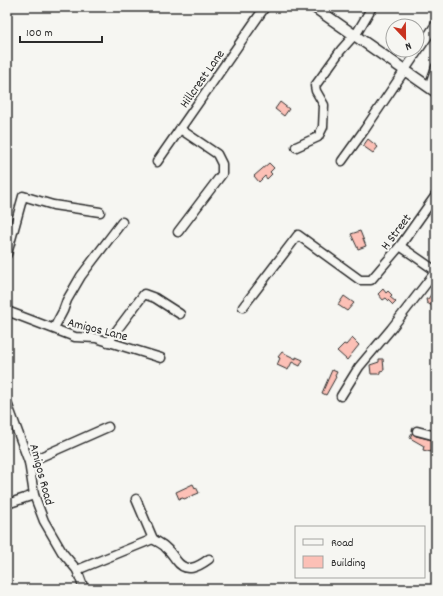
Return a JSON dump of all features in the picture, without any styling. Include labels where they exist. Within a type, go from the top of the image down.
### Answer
[{"type":"main road","points":[[314,7],[433,90]]},
{"type":"street","name":"Hillcrest Lane","points":[[157,162],[265,7]]},
{"type":"street","points":[[296,147],[318,137],[324,127],[324,105],[316,91],[315,86],[341,50],[358,31],[372,7]]},
{"type":"street","points":[[342,161],[436,24]]},
{"type":"street","points":[[433,90],[436,67]]},
{"type":"street","points":[[178,232],[222,174],[222,164],[217,154],[180,130]]},
{"type":"street","name":"H Street","points":[[243,307],[298,235],[360,280],[371,280],[400,246],[436,194]]},
{"type":"street","points":[[7,254],[23,196],[53,205],[100,212]]},
{"type":"street","points":[[54,328],[67,300],[81,276],[122,222]]},
{"type":"street","points":[[340,396],[359,367],[436,271],[400,246]]},
{"type":"street","points":[[108,342],[144,294],[155,298],[180,314]]},
{"type":"street","name":"Amigos Lane","points":[[7,311],[75,337],[96,338],[161,358]]},
{"type":"street","name":"Amigos Road","points":[[7,403],[29,462],[34,495],[44,521],[62,552],[77,570],[84,589]]},
{"type":"street","points":[[29,462],[108,427]]},
{"type":"street","points":[[417,431],[436,436]]},
{"type":"street","points":[[7,504],[34,495]]},
{"type":"street","points":[[136,499],[153,539],[165,546],[177,562],[187,568],[192,568],[209,559]]},
{"type":"street","points":[[77,570],[153,539]]},
{"type":"building","points":[[280,102],[289,109],[284,116],[275,109]]},
{"type":"building","points":[[368,139],[378,147],[373,153],[363,146]]},
{"type":"building","points":[[269,163],[274,168],[270,172],[272,174],[267,179],[265,176],[259,182],[254,176]]},
{"type":"building","points":[[360,231],[366,246],[358,249],[351,234]]},
{"type":"building","points":[[436,287],[436,305],[434,307],[427,303],[426,299],[428,299]]},
{"type":"building","points":[[383,289],[386,293],[388,291],[392,295],[390,297],[396,302],[393,305],[386,298],[383,300],[378,294]]},
{"type":"building","points":[[344,296],[354,303],[347,311],[338,305]]},
{"type":"building","points":[[352,338],[359,345],[347,360],[337,351],[344,344],[346,345]]},
{"type":"building","points":[[282,352],[296,359],[296,357],[303,360],[300,366],[292,362],[288,370],[277,365],[280,358],[278,357]]},
{"type":"building","points":[[379,359],[383,359],[384,370],[380,371],[380,374],[371,374],[370,365],[379,362]]},
{"type":"building","points":[[332,370],[337,372],[336,377],[326,395],[322,393]]},
{"type":"building","points":[[412,433],[416,436],[436,441],[436,447],[432,447],[431,452],[423,450],[424,446],[410,438]]},
{"type":"building","points":[[193,484],[199,493],[184,499],[179,499],[176,492]]}]
